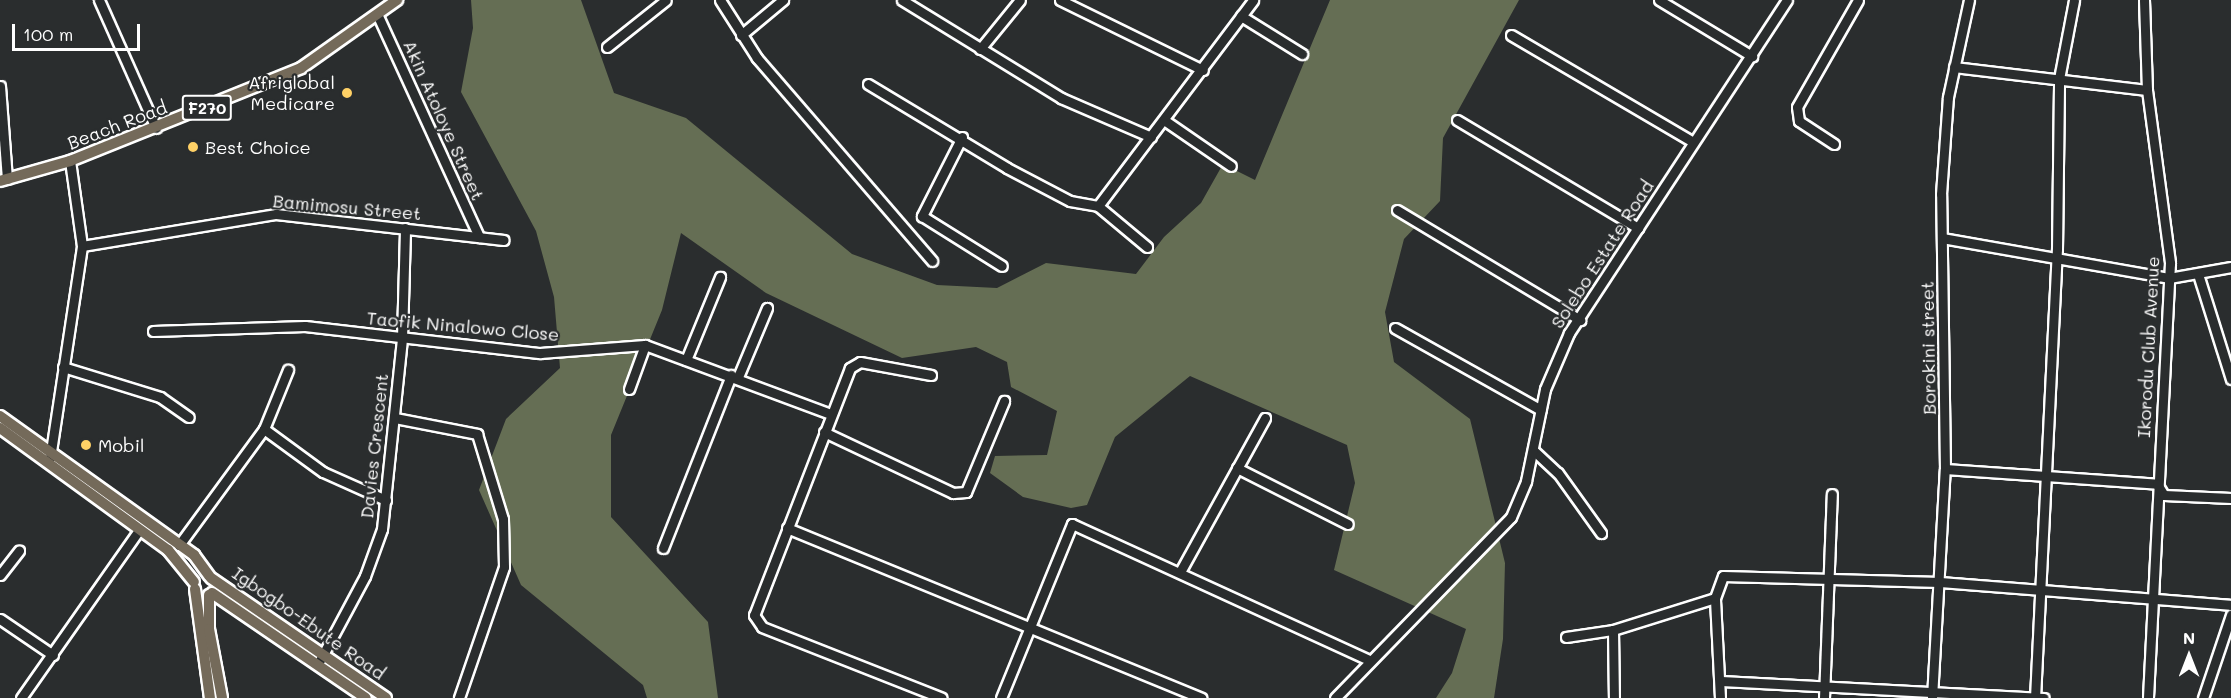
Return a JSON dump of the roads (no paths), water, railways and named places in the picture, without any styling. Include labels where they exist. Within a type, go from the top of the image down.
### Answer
[{"type":"main road","name":"Beach Road","points":[[3,180],[70,161],[301,68],[378,16],[397,0]]},
{"type":"main road","points":[[0,416],[139,530],[168,550],[195,586],[210,698]]},
{"type":"main road","points":[[0,428],[50,458]]},
{"type":"main road","name":"Igbogbo-Ebute Road","points":[[50,458],[179,544],[210,577],[386,698]]},
{"type":"main road","points":[[195,586],[210,577],[209,629],[222,698]]},
{"type":"main road","name":"Igbogbo-Ebute Road","points":[[195,586],[211,594],[318,664],[366,698]]},
{"type":"street","points":[[99,0],[156,128]]},
{"type":"street","points":[[607,47],[666,0]]},
{"type":"street","points":[[720,0],[741,25],[741,35],[932,261]]},
{"type":"street","points":[[741,35],[783,0]]},
{"type":"street","points":[[902,0],[1061,98],[1151,137]]},
{"type":"street","points":[[980,49],[1020,0]]},
{"type":"street","points":[[1060,0],[1203,70]]},
{"type":"street","points":[[1098,206],[1203,70],[1253,0]]},
{"type":"street","points":[[1659,0],[1752,56]]},
{"type":"street","name":"Solebo Estate Road","points":[[1335,698],[1369,660],[1467,567],[1510,517],[1533,450],[1541,410],[1569,333],[1580,320],[1692,141],[1752,56],[1787,0]]},
{"type":"street","points":[[1834,144],[1799,121],[1797,108],[1858,0]]},
{"type":"street","name":"Borokini street","points":[[1932,695],[1945,469],[1942,171],[1954,67],[1969,0]]},
{"type":"street","points":[[2035,698],[2057,257],[2059,80],[2074,0]]},
{"type":"street","name":"Ikorodu Club Avenue","points":[[2145,0],[2147,90],[2169,246],[2148,698]]},
{"type":"street","name":"Akin Atoloye Street","points":[[378,16],[479,237]]},
{"type":"street","points":[[1241,16],[1302,54]]},
{"type":"street","points":[[1510,35],[1692,141]]},
{"type":"street","points":[[1954,67],[2147,90]]},
{"type":"street","points":[[868,84],[1070,201],[1098,206],[1147,247]]},
{"type":"street","points":[[0,86],[3,180]]},
{"type":"street","points":[[1164,120],[1231,166]]},
{"type":"street","points":[[1457,120],[1638,228]]},
{"type":"street","points":[[962,137],[922,216],[1002,266]]},
{"type":"street","points":[[50,458],[82,246],[70,161]]},
{"type":"street","points":[[1397,210],[1580,320]]},
{"type":"street","name":"Bamimosu Street","points":[[82,246],[276,214],[504,240]]},
{"type":"street","name":"Davies Crescent","points":[[318,664],[365,576],[382,529],[402,338],[405,228]]},
{"type":"street","points":[[1942,238],[2169,278],[2231,267]]},
{"type":"street","points":[[2198,274],[2231,379]]},
{"type":"street","points":[[687,360],[720,277]]},
{"type":"street","points":[[663,548],[766,308]]},
{"type":"street","name":"Taofik Ninalowo Close","points":[[153,331],[275,324],[540,353],[645,345],[735,376],[831,414]]},
{"type":"street","points":[[1395,328],[1541,410]]},
{"type":"street","points":[[629,389],[645,345]]},
{"type":"street","points":[[931,375],[854,363],[831,414],[759,598],[755,623],[942,698]]},
{"type":"street","points":[[63,367],[160,397],[189,417]]},
{"type":"street","points":[[179,544],[264,429],[288,370]]},
{"type":"street","points":[[824,432],[953,493],[966,492],[1004,401]]},
{"type":"street","points":[[395,418],[477,434],[503,519],[504,567],[459,698]]},
{"type":"street","points":[[1180,572],[1265,418]]},
{"type":"street","points":[[264,429],[323,472],[386,500]]},
{"type":"street","points":[[1533,450],[1558,473],[1602,533]]},
{"type":"street","points":[[1237,468],[1348,524]]},
{"type":"street","points":[[1945,469],[2157,484],[2164,495],[2231,498]]},
{"type":"street","points":[[1824,698],[1832,494]]},
{"type":"street","points":[[1001,698],[1072,524],[1369,660]]},
{"type":"street","points":[[787,528],[1201,698]]},
{"type":"street","points":[[21,698],[139,530]]},
{"type":"street","points":[[0,575],[19,550]]},
{"type":"street","points":[[1720,698],[1715,598],[1724,576],[1940,582],[2231,605]]},
{"type":"street","points":[[1566,638],[1613,630],[1715,598]]},
{"type":"street","points":[[2203,698],[2231,615]]},
{"type":"street","points":[[0,619],[53,655]]},
{"type":"street","points":[[1613,630],[1614,698]]},
{"type":"street","points":[[1720,681],[1932,695],[2044,698]]},
{"type":"place","name":"Afriglobal Medicare","points":[[347,93]]},
{"type":"place","name":"Best Choice","points":[[193,147]]},
{"type":"place","name":"Mobil","points":[[86,445]]}]
